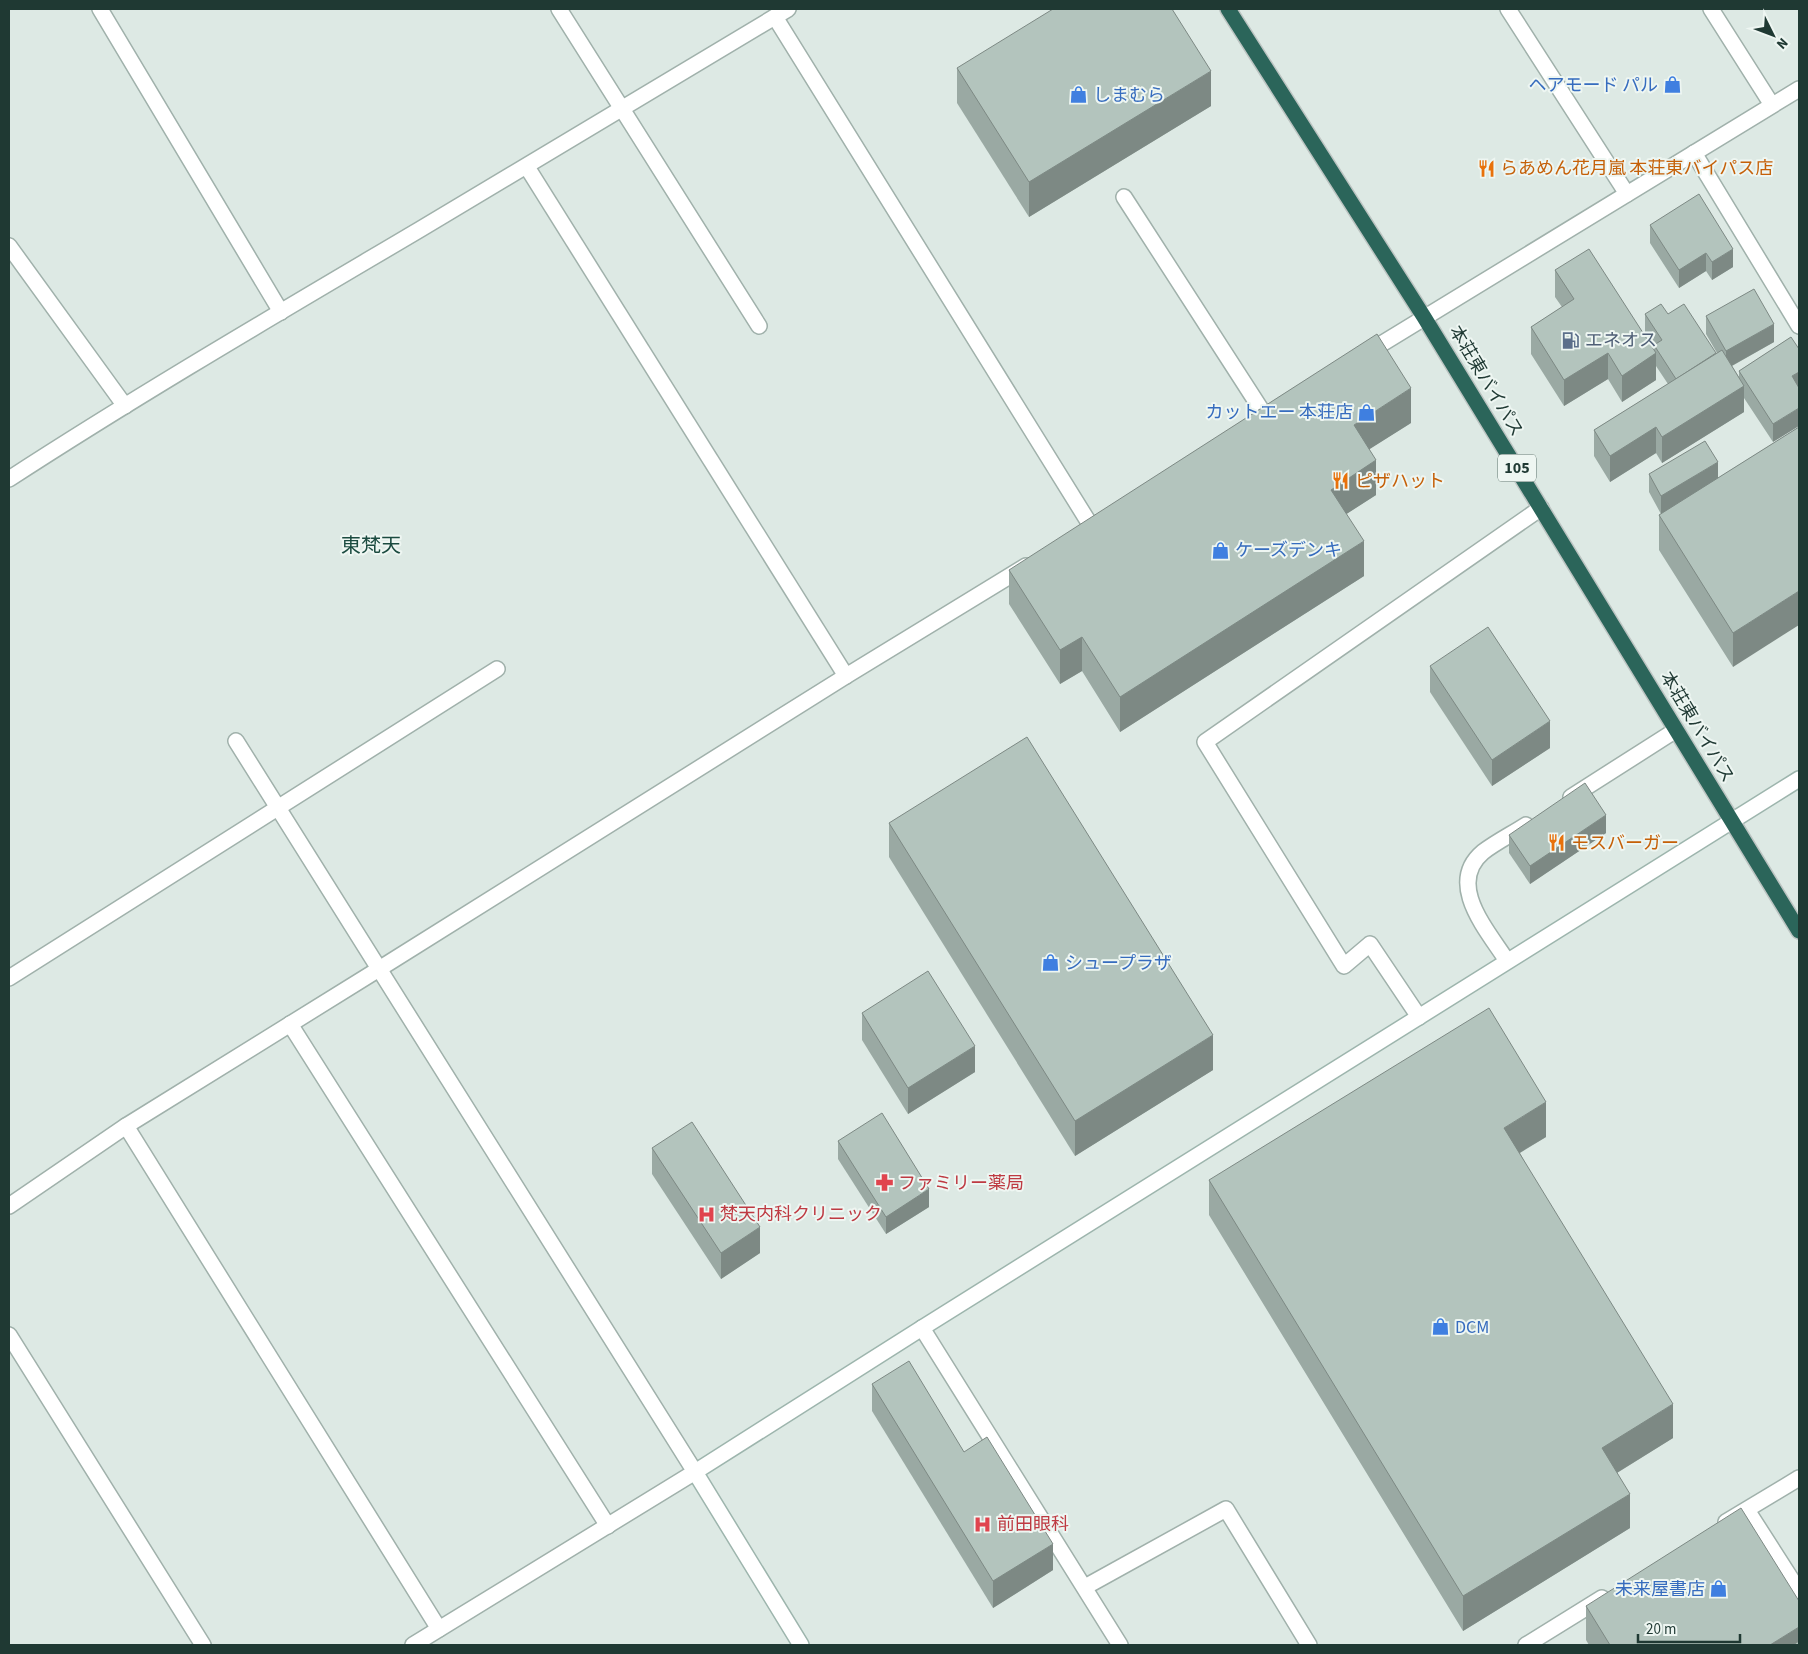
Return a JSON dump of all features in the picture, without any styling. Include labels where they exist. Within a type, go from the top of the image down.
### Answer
[{"type":"highway","name":"本荘東バイパス","points":[[1228,9],[1424,317],[1799,930]]},
{"type":"street","points":[[100,9],[281,312]]},
{"type":"street","points":[[559,9],[759,326]]},
{"type":"street","points":[[9,479],[125,406],[788,9]]},
{"type":"street","points":[[1508,9],[1627,194]]},
{"type":"street","points":[[1711,9],[1772,105]]},
{"type":"street","points":[[775,17],[1096,523],[1074,536]]},
{"type":"street","points":[[1349,364],[1799,89]]},
{"type":"street","points":[[1694,152],[1799,326]]},
{"type":"street","points":[[527,166],[846,676]]},
{"type":"street","points":[[1124,197],[1266,417]]},
{"type":"street","points":[[9,246],[125,406]]},
{"type":"street","points":[[1419,1017],[1370,944],[1344,966],[1205,742],[1541,508]]},
{"type":"street","points":[[9,1206],[126,1126],[846,676],[1041,557]]},
{"type":"street","points":[[9,978],[497,669]]},
{"type":"street","points":[[1559,804],[1676,730]]},
{"type":"street","points":[[236,741],[695,1472],[801,1645]]},
{"type":"street","points":[[413,1645],[695,1472],[1799,779]]},
{"type":"street","points":[[1507,962],[1472,906],[1468,892],[1467,877],[1472,864],[1483,852],[1542,815]]},
{"type":"street","points":[[290,1024],[608,1526]]},
{"type":"street","points":[[126,1126],[439,1629]]},
{"type":"street","points":[[922,1328],[1120,1645]]},
{"type":"street","points":[[9,1335],[203,1645]]},
{"type":"street","points":[[1712,1531],[1799,1478]]},
{"type":"street","points":[[1085,1587],[1226,1509],[1309,1645]]},
{"type":"street","points":[[1746,1510],[1799,1591]]},
{"type":"street","points":[[1526,1645],[1610,1593]]},
{"type":"building","points":[[1053,9],[1172,9],[1211,71],[1029,182],[957,68]]},
{"type":"building","points":[[1699,194],[1733,249],[1712,262],[1706,253],[1679,270],[1650,225]]},
{"type":"building","points":[[1589,249],[1656,353],[1622,376],[1608,353],[1564,380],[1531,327],[1574,299],[1555,270]]},
{"type":"building","points":[[1754,289],[1774,324],[1726,351],[1706,316]]},
{"type":"building","points":[[1661,304],[1668,314],[1684,304],[1716,353],[1676,379],[1654,345],[1662,340],[1645,314]]},
{"type":"building","name":"ケーズデンキ","points":[[1377,334],[1411,388],[1354,425],[1376,460],[1331,490],[1364,541],[1120,697],[1082,637],[1060,650],[1009,570]]},
{"type":"building","points":[[1791,337],[1799,349],[1799,372],[1792,376],[1799,388],[1799,408],[1773,424],[1739,371]]},
{"type":"building","points":[[1722,350],[1744,386],[1662,437],[1656,427],[1610,456],[1594,430]]},
{"type":"building","points":[[1799,427],[1799,591],[1733,633],[1659,515]]},
{"type":"building","points":[[1705,441],[1718,462],[1661,496],[1649,474]]},
{"type":"building","points":[[1488,627],[1550,721],[1492,760],[1430,666]]},
{"type":"building","name":"シュープラザ","points":[[1027,737],[1213,1035],[1075,1121],[889,823]]},
{"type":"building","points":[[1585,783],[1606,815],[1530,866],[1509,835]]},
{"type":"building","points":[[928,971],[975,1046],[908,1088],[862,1013]]},
{"type":"building","name":"DCM","points":[[1489,1008],[1546,1102],[1504,1128],[1673,1404],[1602,1448],[1630,1494],[1463,1596],[1209,1180]]},
{"type":"building","name":"ファミリー薬局","points":[[882,1113],[929,1189],[886,1217],[838,1141]]},
{"type":"building","points":[[692,1122],[760,1227],[721,1253],[652,1148]]},
{"type":"building","name":"前田眼科","points":[[909,1361],[964,1452],[987,1437],[1053,1544],[993,1581],[872,1384]]},
{"type":"building","name":"未来屋書店","points":[[1741,1508],[1799,1601],[1799,1627],[1770,1645],[1610,1645],[1586,1606]]},
{"type":"place","name":"ヘアモード パル","points":[[1672,85]]},
{"type":"place","name":"しまむら","points":[[1079,95]]},
{"type":"place","name":"らあめん花月嵐 本荘東バイパス店","points":[[1486,168]]},
{"type":"place","name":"エネオス","points":[[1571,340]]},
{"type":"place","name":"カットエー 本荘店","points":[[1367,412]]},
{"type":"place","name":"ピザハット","points":[[1341,481]]},
{"type":"place","name":"ケーズデンキ","points":[[1221,550]]},
{"type":"place","name":"モスバーガー","points":[[1557,843]]},
{"type":"place","name":"シュープラザ","points":[[1051,963]]},
{"type":"place","name":"ファミリー薬局","points":[[884,1183]]},
{"type":"place","name":"梵天内科クリニック","points":[[706,1214]]},
{"type":"place","name":"DCM","points":[[1441,1327]]},
{"type":"place","name":"前田眼科","points":[[983,1524]]},
{"type":"place","name":"未来屋書店","points":[[1719,1589]]},
{"type":"district","name":"東梵天","points":[[371,546]]}]
